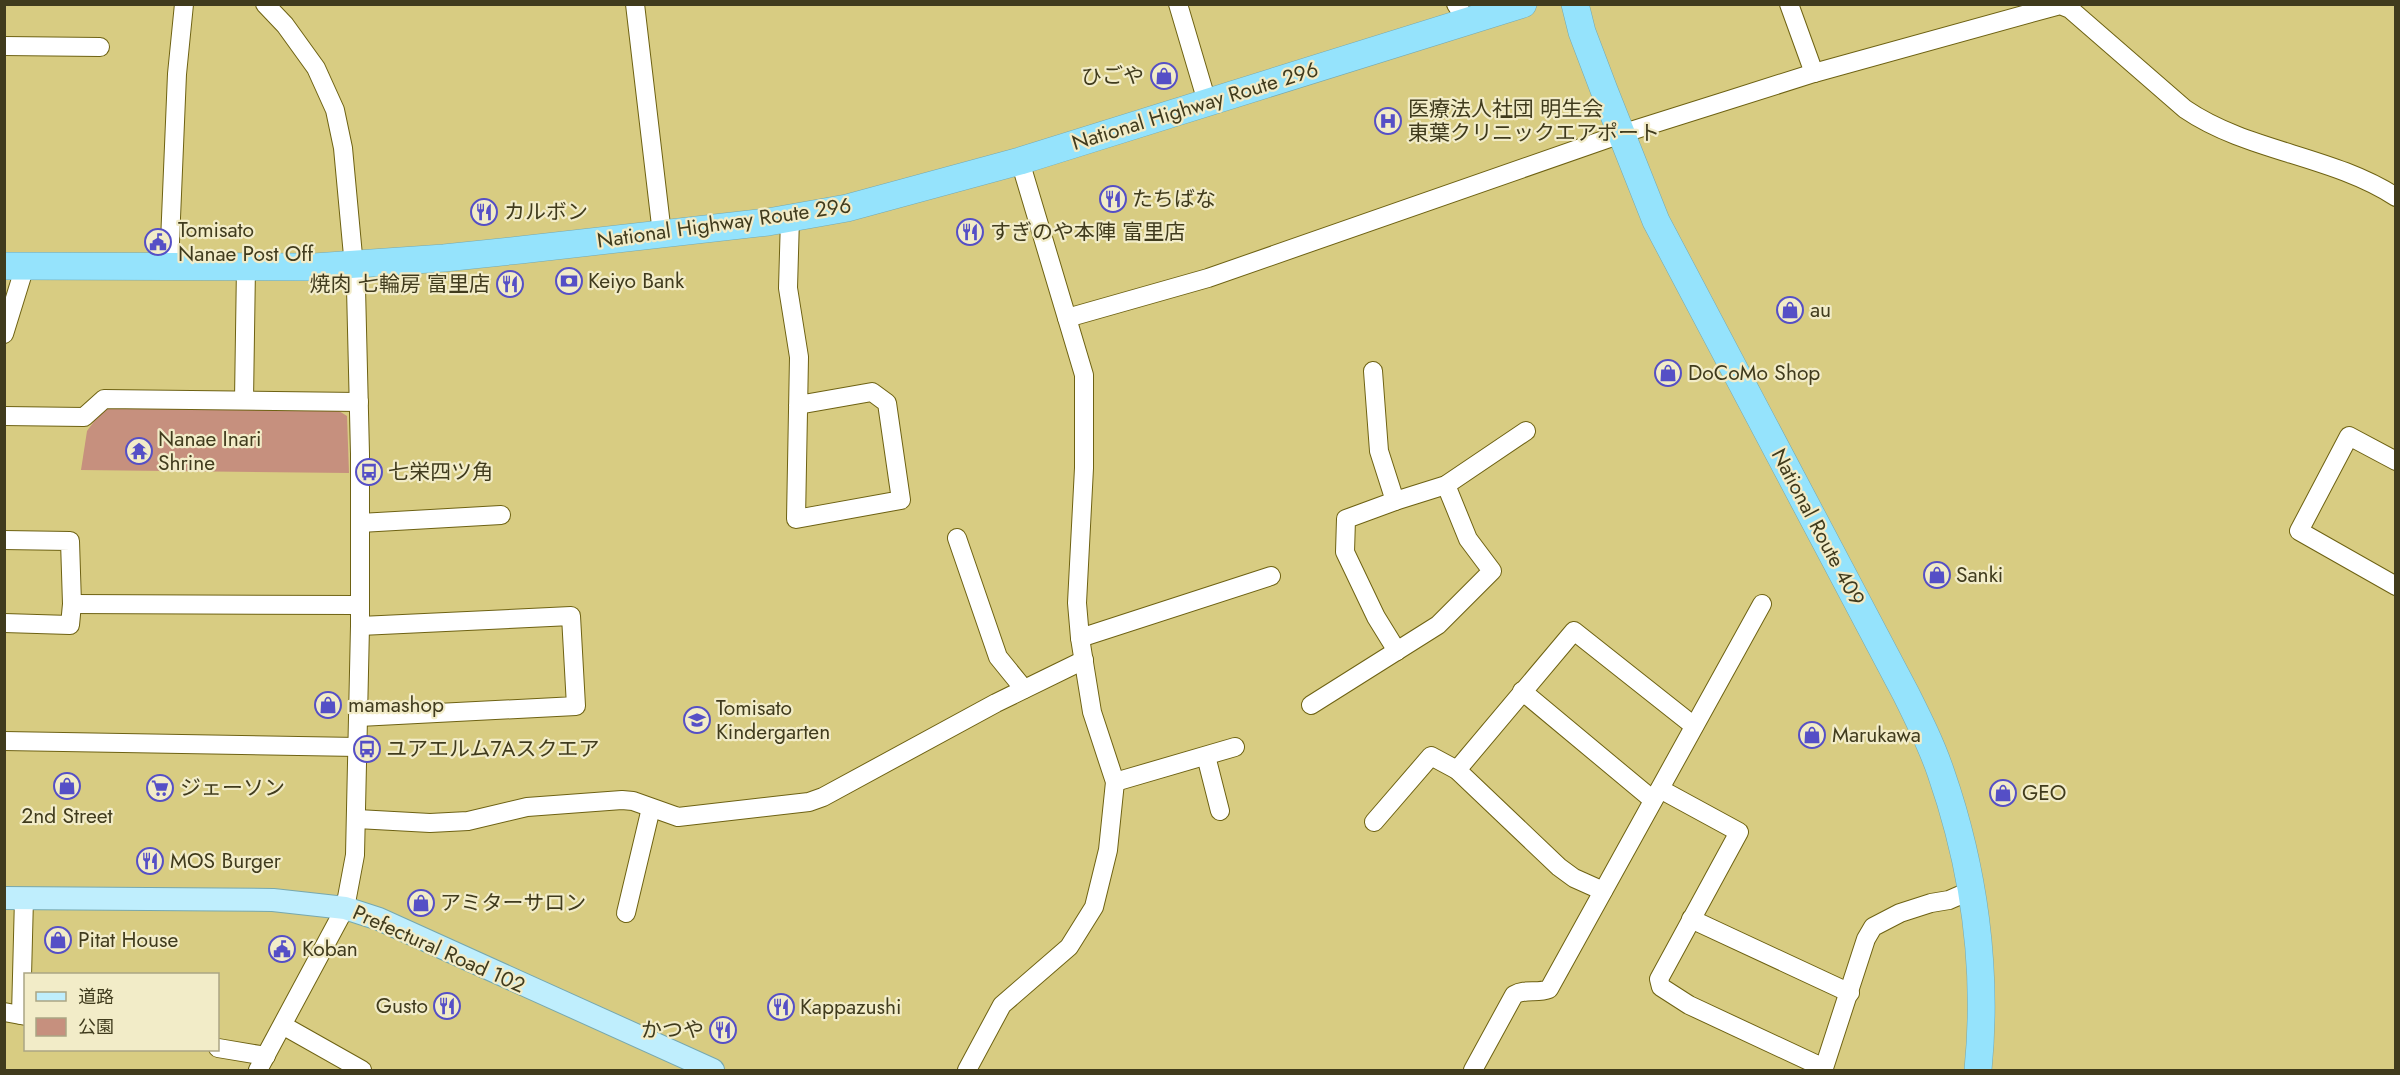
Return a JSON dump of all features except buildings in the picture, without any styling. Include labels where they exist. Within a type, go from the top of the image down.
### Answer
[{"type":"highway","name":"National Highway Route 296","points":[[15,266],[314,267],[444,258],[790,218],[847,208],[1020,161],[1207,102],[1462,13],[1523,4]]},
{"type":"highway","name":"National Route 409","points":[[1575,4],[1582,32],[1656,221],[1911,703],[1941,773],[1965,856],[1972,890],[1980,972],[1978,1071]]},
{"type":"main road","name":"Prefectural Road 102","points":[[14,898],[273,900],[345,908],[379,919],[713,1071]]},
{"type":"street","points":[[169,266],[177,74],[184,4]]},
{"type":"street","points":[[219,1048],[262,1063],[284,1026],[345,908],[355,855],[357,819],[360,626],[359,402],[354,264],[343,148],[335,110],[316,68],[285,25],[265,4]]},
{"type":"street","points":[[636,4],[662,234]]},
{"type":"street","points":[[1178,4],[1207,102]]},
{"type":"street","points":[[1789,4],[1814,74]]},
{"type":"street","points":[[1067,318],[1208,278],[1621,134],[1814,74],[2060,4],[2070,9],[2202,120],[2230,133],[2334,168],[2382,188],[2396,197]]},
{"type":"street","points":[[4,46],[100,47]]},
{"type":"street","points":[[967,1071],[1002,1005],[1069,947],[1094,907],[1108,850],[1115,782],[1092,712],[1077,603],[1084,468],[1084,375],[1020,161]]},
{"type":"street","points":[[790,218],[788,288],[799,357],[798,405],[796,519],[901,500],[887,403],[872,392],[798,405]]},
{"type":"street","points":[[4,334],[15,266]]},
{"type":"street","points":[[244,400],[246,266]]},
{"type":"street","points":[[1373,371],[1379,451],[1395,501]]},
{"type":"street","points":[[4,416],[84,417],[104,399],[359,402]]},
{"type":"street","points":[[1397,651],[1376,616],[1345,552],[1346,519],[1446,485],[1526,431]]},
{"type":"street","points":[[2396,461],[2349,436],[2299,531],[2396,586]]},
{"type":"street","points":[[1311,705],[1438,625],[1492,571],[1468,539],[1446,485]]},
{"type":"street","points":[[360,523],[501,515]]},
{"type":"street","points":[[957,538],[998,657],[1024,689]]},
{"type":"street","points":[[4,540],[70,541],[72,604],[70,625],[4,623]]},
{"type":"street","points":[[1080,638],[1271,576]]},
{"type":"street","points":[[72,604],[359,605]]},
{"type":"street","points":[[1473,1071],[1514,995],[1522,990],[1541,992],[1549,989],[1762,604]]},
{"type":"street","points":[[359,717],[576,706],[571,616],[360,626]]},
{"type":"street","points":[[1456,770],[1574,631],[1694,726]]},
{"type":"street","points":[[357,819],[430,823],[468,822],[527,807],[622,800],[633,801],[678,817],[809,802],[823,797],[1024,689],[1084,660]]},
{"type":"street","points":[[1522,692],[1657,794],[1739,832],[1659,979],[1661,987],[1689,1005],[1792,1054],[1824,1068],[1866,939],[1873,927],[1900,913],[1930,903],[1949,900],[1972,890]]},
{"type":"street","points":[[4,741],[358,747]]},
{"type":"street","points":[[1115,782],[1235,747]]},
{"type":"street","points":[[1206,756],[1220,811]]},
{"type":"street","points":[[1374,822],[1431,756],[1456,770],[1559,867],[1574,878],[1603,891]]},
{"type":"street","points":[[626,913],[651,808]]},
{"type":"street","points":[[14,898],[17,1014]]},
{"type":"street","points":[[1691,919],[1850,993]]},
{"type":"street","points":[[284,1026],[362,1071]]},
{"type":"green space","points":[[106,405],[334,408],[347,416],[349,473],[81,470],[87,431]]},
{"type":"place","name":"ひごや","points":[[1164,76]]},
{"type":"place","name":"医療法人社団 明生会 東葉クリニックエアポート","points":[[1388,121]]},
{"type":"place","name":"たちばな","points":[[1113,199]]},
{"type":"place","name":"カルボン","points":[[484,212]]},
{"type":"place","name":"すぎのや本陣 富里店","points":[[970,232]]},
{"type":"place","name":"Tomisato Nanae Post Off","points":[[158,242]]},
{"type":"place","name":"Keiyo Bank","points":[[569,281]]},
{"type":"place","name":"焼肉 七輪房 富里店","points":[[510,284]]},
{"type":"place","name":"au","points":[[1790,310]]},
{"type":"place","name":"DoCoMo Shop","points":[[1668,373]]},
{"type":"place","name":"Nanae Inari Shrine","points":[[139,451]]},
{"type":"place","name":"七栄四ツ角","points":[[369,472]]},
{"type":"place","name":"Sanki","points":[[1937,575]]},
{"type":"place","name":"mamashop","points":[[328,705]]},
{"type":"place","name":"Tomisato Kindergarten","points":[[697,720]]},
{"type":"place","name":"Marukawa","points":[[1812,735]]},
{"type":"place","name":"ユアエルム7Aスクエア","points":[[367,749]]},
{"type":"place","name":"2nd Street","points":[[67,786]]},
{"type":"place","name":"ジェーソン","points":[[160,788]]},
{"type":"place","name":"GEO","points":[[2003,793]]},
{"type":"place","name":"MOS Burger","points":[[150,861]]},
{"type":"place","name":"アミターサロン","points":[[421,903]]},
{"type":"place","name":"Pitat House","points":[[58,940]]},
{"type":"place","name":"Koban","points":[[282,949]]},
{"type":"place","name":"Gusto","points":[[447,1006]]},
{"type":"place","name":"Kappazushi","points":[[781,1007]]},
{"type":"place","name":"かつや","points":[[723,1030]]}]
